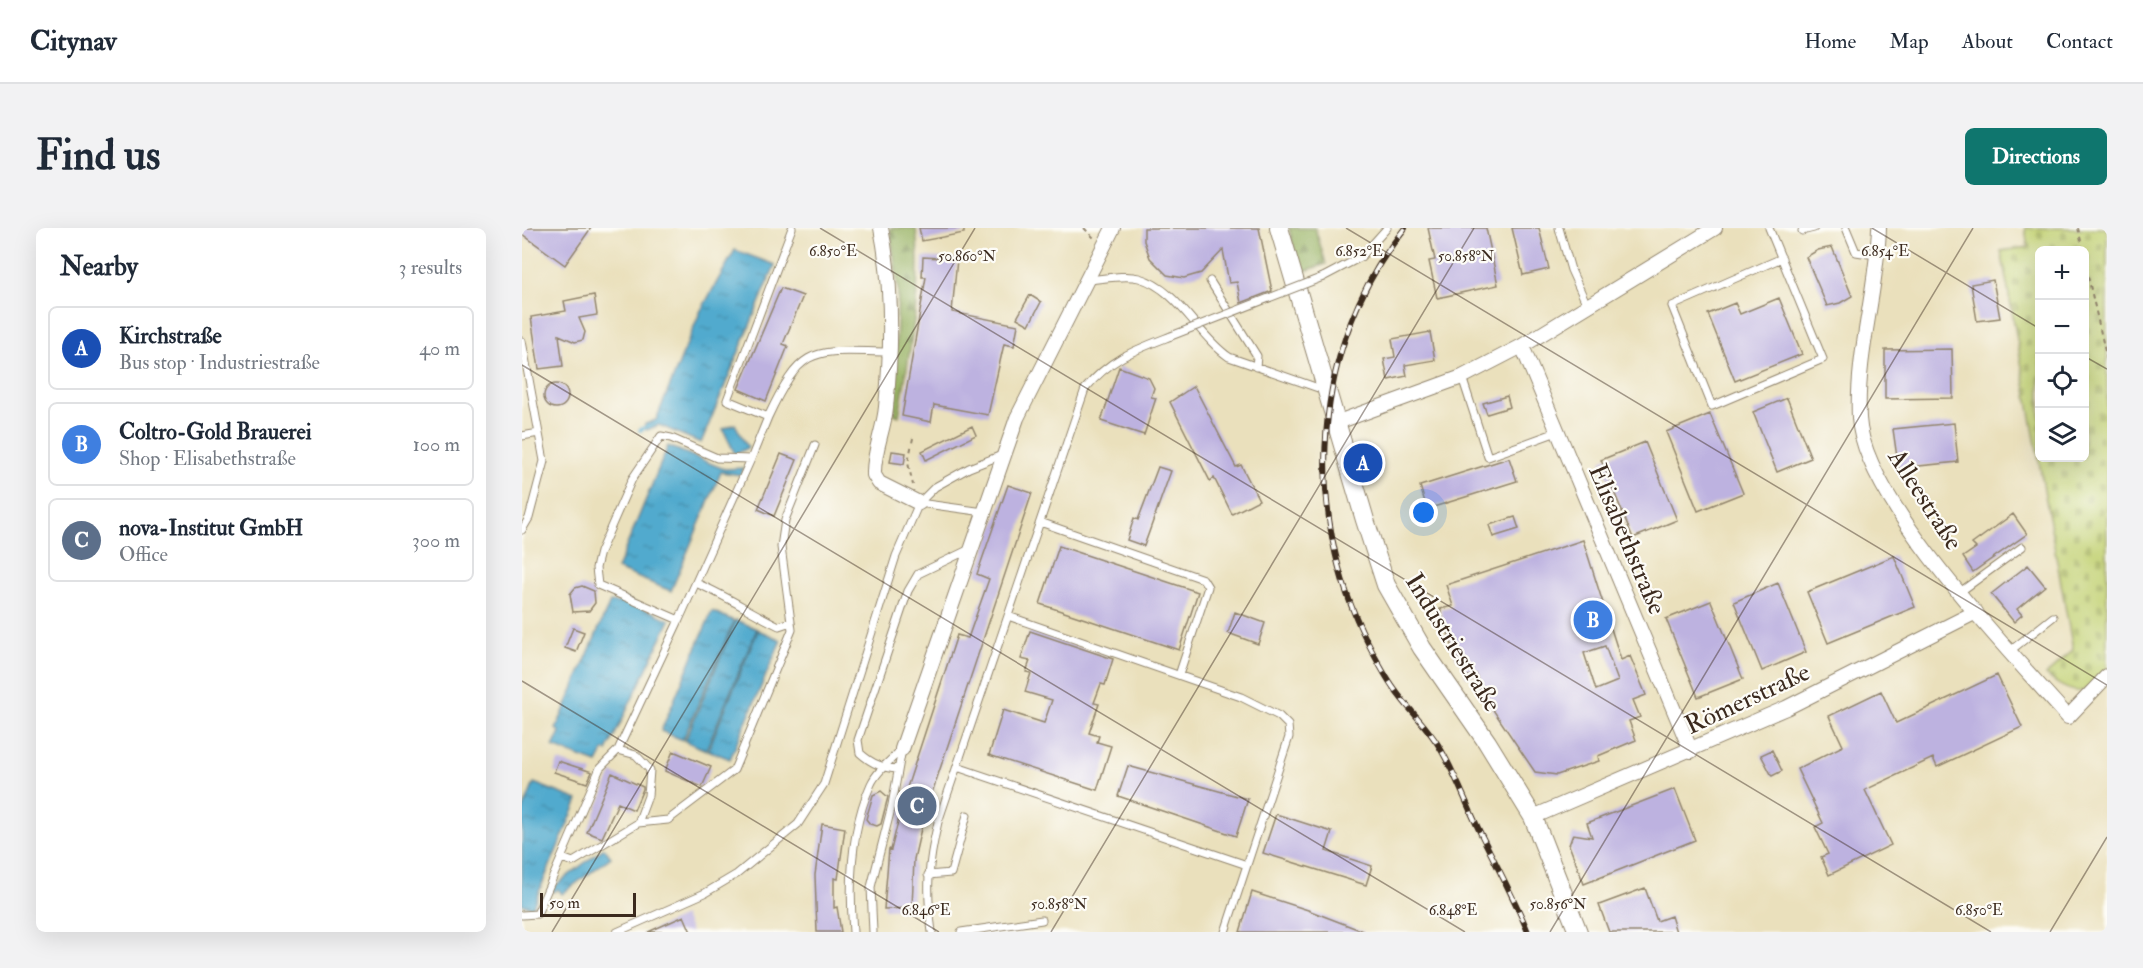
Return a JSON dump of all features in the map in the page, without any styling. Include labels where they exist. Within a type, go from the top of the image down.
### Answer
[{"type":"main road","name":"Industriestraße","points":[[1279,228],[1365,520],[1394,603],[1533,817],[1578,932]]},
{"type":"street","points":[[881,228],[890,280],[889,352],[886,409],[874,475],[879,483],[920,503]]},
{"type":"street","points":[[902,749],[1003,455],[1036,376],[1113,228]]},
{"type":"street","points":[[1338,422],[1462,377],[1522,346],[1715,228]]},
{"type":"street","name":"Alleestraße","points":[[1880,228],[1859,386],[1859,420],[1864,445],[1877,475],[1907,523],[1960,592],[2068,717],[2107,676]]},
{"type":"street","name":"Elisabethstraße","points":[[1522,346],[1691,751]]},
{"type":"street","name":"Römerstraße","points":[[1533,817],[1691,751],[1786,708],[1976,612]]},
{"type":"lane","points":[[768,417],[727,400],[792,228]]},
{"type":"lane","points":[[932,932],[926,892],[938,822],[1085,389],[1099,372],[1122,356],[1323,278],[1360,257],[1388,228]]},
{"type":"lane","points":[[1559,228],[1571,270],[1587,305]]},
{"type":"lane","points":[[1769,228],[1782,258],[1823,359],[1712,406],[1672,306],[1782,258]]},
{"type":"lane","points":[[1802,231],[1814,228]]},
{"type":"lane","points":[[1846,228],[1856,252],[1876,255]]},
{"type":"lane","points":[[1085,280],[1137,277],[1153,283],[1169,295],[1216,348],[1229,357],[1328,391]]},
{"type":"lane","points":[[1210,281],[1257,356],[1256,367]]},
{"type":"lane","points":[[522,340],[539,433],[543,473],[529,518],[522,530]]},
{"type":"lane","points":[[522,915],[537,914],[600,768],[618,750],[696,583],[768,417],[790,376],[809,356],[830,351],[889,352]]},
{"type":"lane","points":[[1462,377],[1488,457],[1557,432]]},
{"type":"lane","points":[[522,399],[532,397]]},
{"type":"lane","points":[[522,436],[539,433]]},
{"type":"lane","points":[[679,620],[598,585],[596,568],[600,552],[632,479],[661,436],[717,458],[751,459]]},
{"type":"lane","points":[[562,858],[573,862],[638,823],[668,820],[734,770],[792,630],[781,547],[785,520],[815,445]]},
{"type":"lane","points":[[617,932],[705,893],[737,874],[798,824],[824,784],[896,556],[920,503],[935,487],[969,468],[1003,455]]},
{"type":"lane","points":[[920,503],[984,512]]},
{"type":"lane","points":[[1040,522],[1203,579],[1208,587],[1179,675]]},
{"type":"lane","points":[[1960,592],[2022,547]]},
{"type":"lane","points":[[898,770],[883,768],[860,753],[858,741],[908,591],[918,573],[970,549]]},
{"type":"lane","points":[[696,583],[722,594],[748,611],[779,626],[791,622]]},
{"type":"lane","points":[[1008,616],[1241,697],[1278,716],[1288,725],[1289,737],[1226,932]]},
{"type":"lane","points":[[2010,651],[2053,617]]},
{"type":"lane","points":[[853,932],[852,886],[861,814],[872,783],[902,749]]},
{"type":"lane","points":[[873,932],[872,887],[902,749]]},
{"type":"lane","points":[[618,750],[636,755],[650,770],[648,796],[638,823]]},
{"type":"lane","points":[[957,767],[1248,865]]},
{"type":"lane","points":[[928,875],[951,873],[967,815]]},
{"type":"lane","points":[[961,932],[1042,920]]},
{"type":"path","points":[[1084,228],[1090,236]]},
{"type":"path","points":[[2078,228],[2082,246]]},
{"type":"path","points":[[2089,277],[2107,360]]},
{"type":"path","points":[[912,482],[908,463],[913,438]]},
{"type":"green space","points":[[890,228],[916,228],[918,251],[914,322],[899,416],[894,414],[898,288]]},
{"type":"green space","points":[[1289,228],[1315,228],[1326,264],[1299,273]]},
{"type":"green space","points":[[2025,228],[2107,228],[2107,669],[2094,686],[2087,690],[2071,690],[2046,675],[2073,650],[2039,462],[2089,462],[2089,246],[2035,246],[2035,439],[2001,251],[2028,247]]},
{"type":"water","points":[[735,250],[775,265],[701,443],[659,425],[647,430],[644,428],[645,424],[656,420],[700,312]]},
{"type":"water","points":[[735,424],[748,448],[735,454],[723,429]]},
{"type":"water","points":[[668,446],[724,469],[744,468],[741,475],[721,472],[671,591],[617,569]]},
{"type":"water","points":[[621,597],[670,620],[607,751],[604,750],[597,763],[553,747],[560,732],[556,729],[610,602],[619,603]]},
{"type":"water","points":[[712,611],[734,621],[683,740],[661,731]]},
{"type":"water","points":[[736,620],[757,629],[706,750],[685,741]]},
{"type":"water","points":[[758,630],[781,640],[730,759],[708,750]]},
{"type":"water","points":[[534,783],[578,800],[532,908],[522,904],[522,813]]},
{"type":"water","points":[[604,848],[611,857],[562,894],[558,889],[554,892],[551,889]]},
{"type":"building","points":[[522,228],[591,228],[565,265],[522,234]]},
{"type":"building","points":[[919,228],[964,228],[964,233],[922,241]]},
{"type":"building","points":[[1144,228],[1259,228],[1272,291],[1241,303],[1237,282],[1229,283],[1223,250],[1201,273],[1184,278],[1167,275],[1150,258],[1144,241]]},
{"type":"building","points":[[1428,228],[1486,228],[1498,285],[1437,298],[1429,261],[1435,260]]},
{"type":"building","points":[[1512,228],[1539,228],[1549,269],[1523,275]]},
{"type":"building","points":[[1832,247],[1852,296],[1840,303],[1827,306],[1806,257],[1818,250]]},
{"type":"building","points":[[923,257],[957,259],[952,312],[1018,325],[1014,346],[1004,344],[988,415],[934,405],[931,422],[902,416],[926,277],[922,277]]},
{"type":"building","points":[[1993,280],[2000,318],[1977,321],[1971,284]]},
{"type":"building","points":[[781,288],[803,296],[783,344],[788,346],[766,401],[738,389]]},
{"type":"building","points":[[594,295],[597,315],[579,318],[585,332],[583,340],[575,342],[559,335],[563,366],[539,369],[531,317],[566,311],[564,301]]},
{"type":"building","points":[[1030,295],[1041,302],[1029,325],[1017,318]]},
{"type":"building","points":[[1779,298],[1802,354],[1735,381],[1708,314],[1735,303],[1740,314]]},
{"type":"building","points":[[1430,332],[1435,360],[1405,365],[1407,376],[1388,380],[1384,359],[1395,357],[1392,339]]},
{"type":"building","points":[[1952,349],[1953,398],[1885,399],[1885,350]]},
{"type":"building","points":[[1119,367],[1149,378],[1154,388],[1151,397],[1156,398],[1144,435],[1101,421]]},
{"type":"building","points":[[556,384],[561,385],[567,391],[567,401],[561,407],[556,408],[551,407],[545,401],[544,396],[545,391],[551,385]]},
{"type":"building","points":[[1194,386],[1236,467],[1241,465],[1259,500],[1232,514],[1214,478],[1210,481],[1170,402]]},
{"type":"building","points":[[1507,396],[1510,407],[1487,414],[1483,403]]},
{"type":"building","points":[[1787,398],[1811,458],[1777,472],[1753,412]]},
{"type":"building","points":[[1710,414],[1743,493],[1698,511],[1666,432]]},
{"type":"building","points":[[1954,423],[1958,462],[1909,467],[1910,471],[1899,472],[1893,429]]},
{"type":"building","points":[[972,426],[976,435],[926,460],[922,451]]},
{"type":"building","points":[[1645,442],[1677,520],[1633,538],[1601,460]]},
{"type":"building","points":[[892,451],[906,453],[904,464],[890,462]]},
{"type":"building","points":[[781,454],[797,460],[774,516],[758,509]]},
{"type":"building","points":[[1509,458],[1517,481],[1427,509],[1420,486]]},
{"type":"building","points":[[1158,467],[1171,471],[1144,546],[1127,540],[1134,518],[1138,520]]},
{"type":"building","points":[[1008,485],[1032,493],[923,820],[914,859],[912,908],[884,909],[889,849],[891,850],[900,814],[898,815],[957,635],[968,638],[989,579],[977,574]]},
{"type":"building","points":[[2013,514],[2027,534],[1973,572],[1963,557],[1976,548],[1972,544]]},
{"type":"building","points":[[1515,517],[1519,529],[1493,537],[1489,525]]},
{"type":"building","points":[[1583,540],[1621,660],[1630,656],[1646,695],[1633,700],[1640,717],[1629,721],[1636,740],[1598,756],[1599,761],[1557,775],[1535,772],[1481,692],[1476,674],[1466,677],[1460,659],[1457,660],[1440,609],[1453,606],[1446,585]],"holes":[[[1605,646],[1618,681],[1596,690],[1584,653]]]},
{"type":"building","points":[[1059,546],[1198,592],[1179,650],[1040,604]]},
{"type":"building","points":[[1894,556],[1915,607],[1828,643],[1807,592]]},
{"type":"building","points":[[2028,565],[2045,586],[2017,609],[2022,615],[2014,622],[1991,594]]},
{"type":"building","points":[[1778,583],[1806,652],[1762,671],[1734,602]]},
{"type":"building","points":[[582,586],[594,591],[595,603],[589,611],[573,612],[570,594],[575,588]]},
{"type":"building","points":[[1711,601],[1743,679],[1698,697],[1666,619]]},
{"type":"building","points":[[1235,612],[1265,623],[1258,644],[1228,633]]},
{"type":"building","points":[[573,628],[584,632],[576,652],[565,648]]},
{"type":"building","points":[[1030,631],[1113,659],[1105,685],[1101,684],[1094,703],[1099,704],[1089,733],[1099,736],[1097,742],[1111,746],[1097,790],[989,755],[1003,710],[1044,723],[1052,700],[1025,692],[1031,673],[1026,672],[1030,661],[1021,659]]},
{"type":"building","points":[[1997,675],[2022,727],[1937,767],[1933,758],[1865,790],[1891,845],[1829,875],[1821,857],[1828,854],[1815,827],[1823,823],[1797,769],[1843,746],[1829,716],[1881,691],[1896,723]]},
{"type":"building","points":[[1772,750],[1782,771],[1772,776],[1761,755]]},
{"type":"building","points":[[673,751],[711,767],[702,787],[665,771]]},
{"type":"building","points":[[558,761],[592,772],[587,783],[554,772]]},
{"type":"building","points":[[1128,766],[1248,799],[1236,836],[1118,796]]},
{"type":"building","points":[[612,773],[643,789],[634,810],[618,803],[602,838],[587,832]]},
{"type":"building","points":[[1675,789],[1695,840],[1584,884],[1569,845],[1573,834],[1592,837],[1587,823]]},
{"type":"building","points":[[881,791],[888,797],[881,824],[877,826],[870,824],[866,819],[873,795]]},
{"type":"building","points":[[1276,814],[1332,832],[1326,851],[1372,866],[1366,885],[1263,853]]},
{"type":"building","points":[[822,824],[845,828],[838,879],[834,878],[834,908],[837,907],[841,932],[817,932],[815,875]]},
{"type":"building","points":[[1645,888],[1657,921],[1671,916],[1676,932],[1609,932],[1599,905]]},
{"type":"building","points":[[1252,892],[1308,910],[1365,932],[1240,932]]},
{"type":"building","points":[[684,916],[691,932],[648,932]]},
{"type":"waterway","points":[[640,430],[644,428]]},
{"type":"railway","points":[[1405,228],[1374,274],[1351,323],[1335,376],[1326,430],[1326,485],[1332,539],[1347,593],[1368,643],[1391,685],[1430,733],[1445,758],[1528,932]]},
{"type":"place","name":"Kirchstraße","points":[[1363,463]]},
{"type":"place","name":"Coltro-Gold Brauerei","points":[[1593,620]]},
{"type":"place","name":"nova-Institut GmbH","points":[[917,806]]}]
